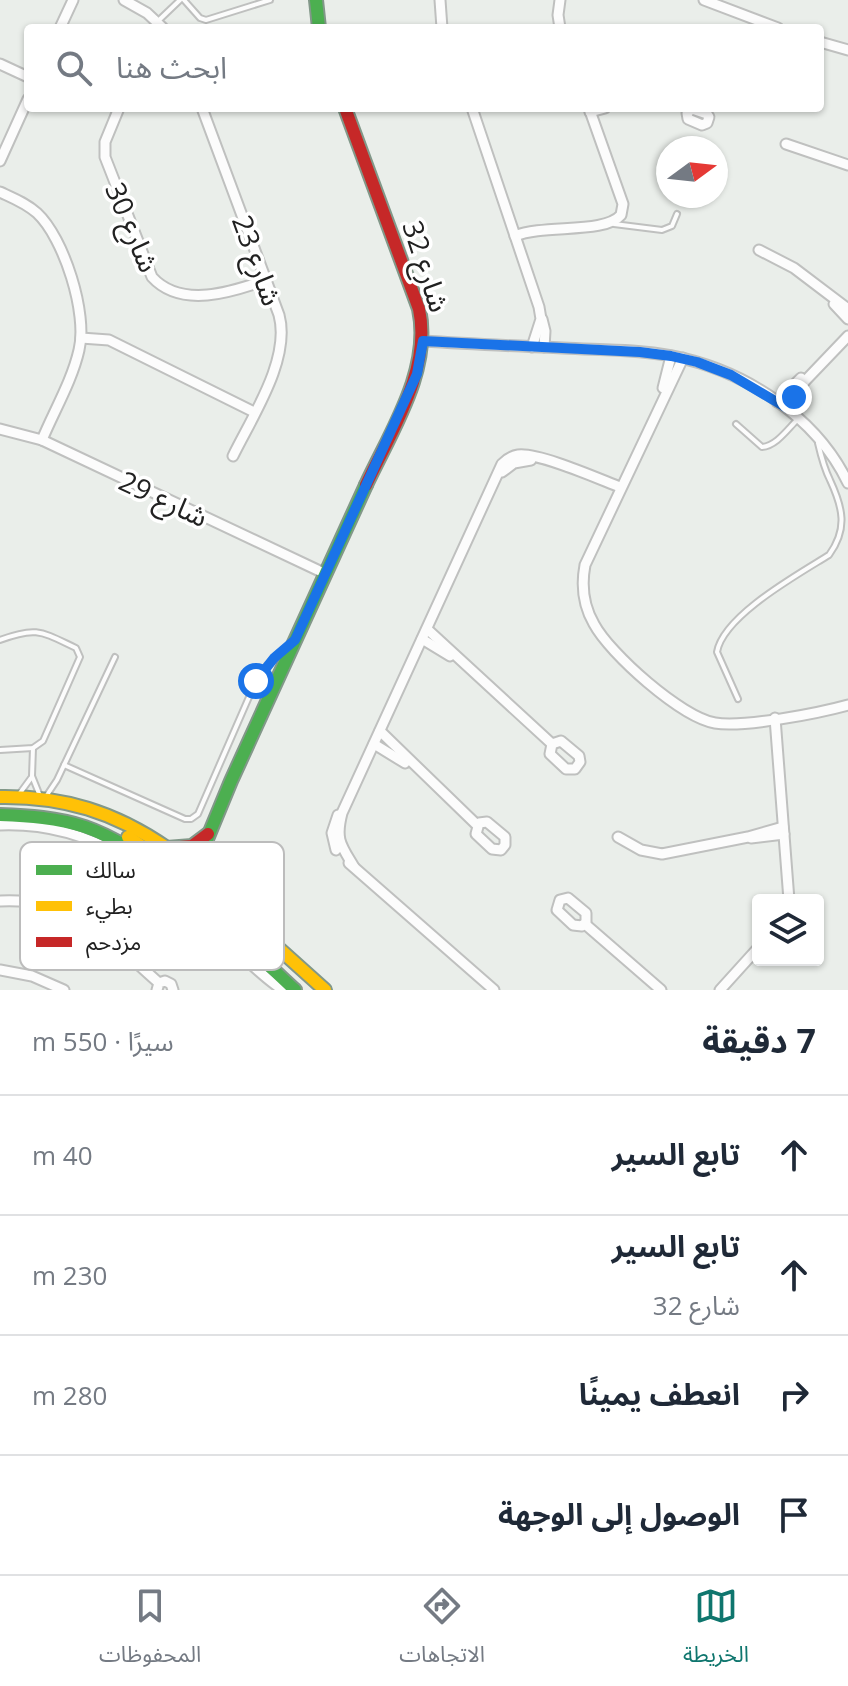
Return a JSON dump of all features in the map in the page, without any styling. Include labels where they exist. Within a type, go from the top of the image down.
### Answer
[{"type":"street","points":[[62,24],[73,0]]},
{"type":"street","points":[[126,0],[159,24]]},
{"type":"street","points":[[316,0],[319,24]]},
{"type":"street","points":[[440,0],[442,24]]},
{"type":"street","points":[[560,0],[560,24]]},
{"type":"street","points":[[704,0],[767,24]]},
{"type":"street","points":[[824,43],[848,50]]},
{"type":"street","points":[[0,64],[24,75]]},
{"type":"street","points":[[0,161],[24,108]]},
{"type":"street","name":"شارع 30","points":[[117,112],[107,136],[105,157],[149,273],[155,281],[169,289],[209,296],[266,280]]},
{"type":"street","name":"شارع 23","points":[[203,112],[281,324],[282,342],[276,365],[233,456]]},
{"type":"street","name":"شارع 32","points":[[206,842],[417,374],[423,341],[419,309],[346,112]]},
{"type":"street","points":[[473,112],[545,331],[544,347]]},
{"type":"street","points":[[515,236],[541,228],[611,224],[621,215],[623,204],[591,112]]},
{"type":"street","points":[[786,144],[848,165]]},
{"type":"street","points":[[0,192],[37,213],[54,235],[82,322],[73,368],[42,440]]},
{"type":"street","points":[[759,250],[794,268],[848,309]]},
{"type":"street","points":[[819,286],[848,319]]},
{"type":"street","points":[[532,347],[541,318]]},
{"type":"street","points":[[777,402],[848,336]]},
{"type":"street","points":[[81,338],[109,340],[254,412]]},
{"type":"street","points":[[423,341],[683,358],[731,375],[787,408],[817,437],[847,480]]},
{"type":"street","points":[[658,406],[671,356]]},
{"type":"street","points":[[683,358],[588,557],[583,574],[586,604],[600,635],[667,698],[695,717],[728,725],[848,707]]},
{"type":"street","points":[[787,408],[822,361]]},
{"type":"street","name":"شارع 29","points":[[0,429],[42,440],[326,574]]},
{"type":"street","points":[[494,990],[354,867],[339,840],[340,821],[502,464],[511,457],[524,455],[620,487]]},
{"type":"street","points":[[427,629],[552,744]]},
{"type":"street","points":[[422,639],[473,672]]},
{"type":"street","points":[[775,718],[788,894]]},
{"type":"street","points":[[380,731],[477,825]]},
{"type":"street","points":[[374,744],[424,776]]},
{"type":"street","points":[[0,797],[43,798],[60,795],[111,815],[158,842]]},
{"type":"street","points":[[0,815],[50,817],[83,825],[120,842]]},
{"type":"street","points":[[0,825],[40,827],[70,833],[91,842]]},
{"type":"street","points":[[83,825],[114,829],[137,842]]},
{"type":"street","points":[[618,837],[655,854],[783,831]]},
{"type":"street","points":[[197,842],[210,832]]},
{"type":"street","points":[[207,842],[210,832]]},
{"type":"street","points":[[0,901],[20,902]]},
{"type":"street","points":[[585,924],[661,990]]},
{"type":"street","points":[[284,953],[325,990]]},
{"type":"street","points":[[720,990],[752,955]]},
{"type":"street","points":[[0,970],[32,976],[64,990]]},
{"type":"street","points":[[141,970],[158,986],[169,981],[173,990]]},
{"type":"street","points":[[260,970],[283,990]]},
{"type":"street","points":[[273,970],[295,990]]},
{"type":"lane","points":[[161,24],[182,0],[206,20],[270,0]]},
{"type":"lane","points":[[244,7],[253,0]]},
{"type":"lane","points":[[611,224],[664,230],[672,226],[677,214]]},
{"type":"lane","points":[[736,424],[765,447],[773,444],[799,418]]},
{"type":"lane","points":[[738,699],[717,652],[725,631],[743,613],[829,555],[844,533],[844,510],[825,468],[817,437]]},
{"type":"lane","points":[[0,640],[22,632],[41,632],[76,648],[79,653],[79,661],[43,741],[33,748],[0,750]]},
{"type":"lane","points":[[64,765],[185,819],[193,818],[198,814],[256,681],[274,658],[295,640]]},
{"type":"lane","points":[[33,748],[32,776],[43,798],[57,780],[115,657]]},
{"type":"lane","points":[[17,797],[32,776]]},
{"type":"lane","points":[[57,780],[60,795]]},
{"type":"traffic: fast","points":[[316,0],[319,24]]},
{"type":"traffic: fast","points":[[206,842],[366,485]]},
{"type":"traffic: fast","points":[[0,815],[64,821],[118,842]]},
{"type":"traffic: fast","points":[[274,970],[295,990]]},
{"type":"traffic: slow","points":[[0,797],[67,803],[108,816],[158,842]]},
{"type":"traffic: slow","points":[[128,837],[135,842]]},
{"type":"traffic: slow","points":[[284,953],[325,990]]},
{"type":"traffic: jam","points":[[346,112],[419,309],[421,332],[420,355],[407,400],[366,485]]},
{"type":"traffic: jam","points":[[197,842],[208,834]]},
{"type":"route","points":[[256,681],[274,658],[295,640],[417,374],[423,341],[653,353],[714,368],[759,389],[787,408],[794,397]]}]
